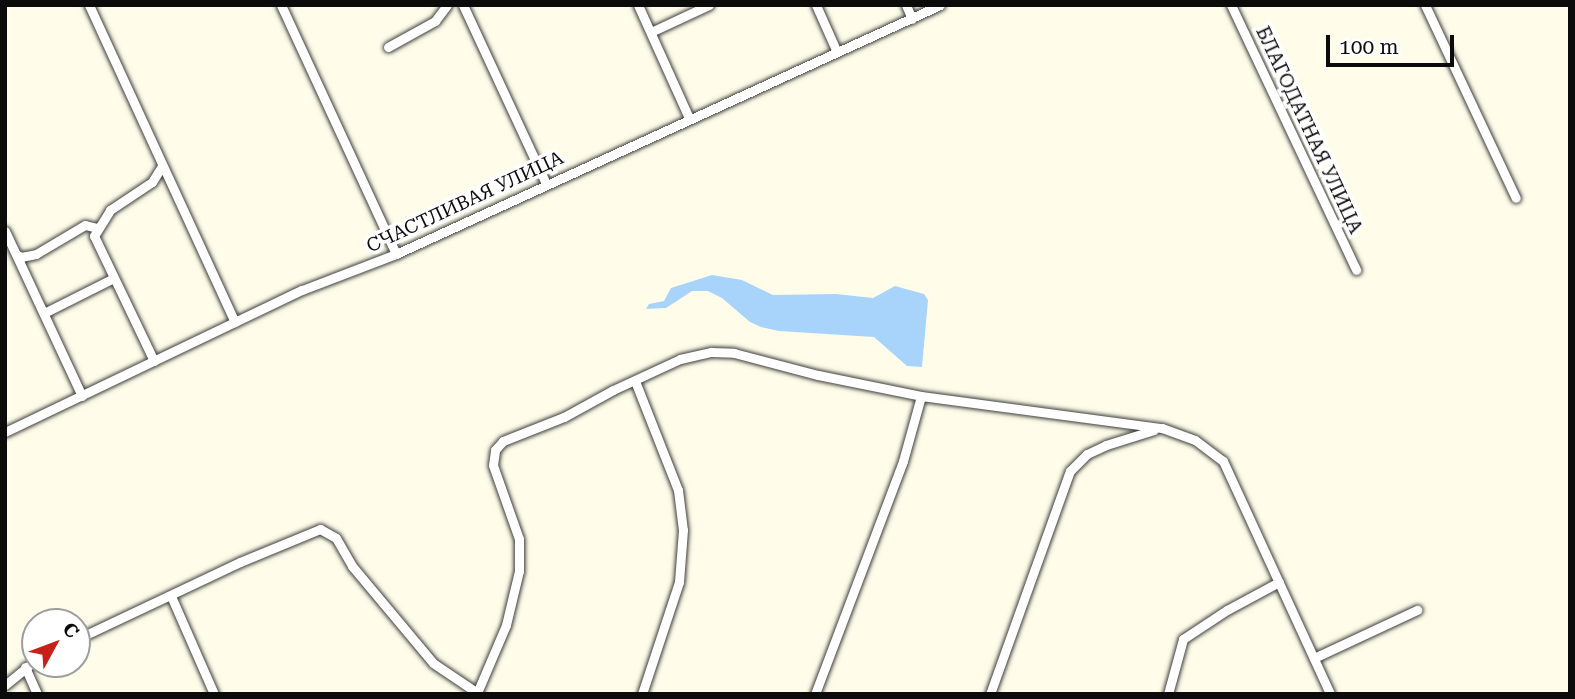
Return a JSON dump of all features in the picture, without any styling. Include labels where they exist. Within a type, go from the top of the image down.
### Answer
[{"type":"street","points":[[89,5],[235,322]]},
{"type":"street","points":[[281,5],[396,254]]},
{"type":"street","points":[[388,47],[435,21],[447,5]]},
{"type":"street","points":[[463,5],[546,184]]},
{"type":"street","points":[[638,5],[689,118]]},
{"type":"street","points":[[651,32],[709,5]]},
{"type":"street","points":[[816,5],[836,50]]},
{"type":"street","points":[[906,5],[912,19]]},
{"type":"street","name":"СЧАСТЛИВАЯ УЛИЦА","points":[[5,432],[302,290],[396,254],[836,50],[940,5]]},
{"type":"street","name":"БЛАГОДАТНАЯ УЛИЦА","points":[[1231,5],[1356,270]]},
{"type":"street","points":[[1425,5],[1516,198]]},
{"type":"street","points":[[154,361],[94,236],[110,211],[152,182],[162,166]]},
{"type":"street","points":[[16,254],[21,257],[36,254],[85,225],[97,228]]},
{"type":"street","points":[[5,230],[82,396]]},
{"type":"street","points":[[44,313],[114,278]]},
{"type":"street","points":[[91,633],[320,529],[336,538],[352,566],[433,663],[478,693],[506,625],[519,571],[519,539],[494,465],[495,450],[503,441],[564,417],[680,359],[711,352],[734,353],[818,375],[920,396],[1162,428],[1195,440],[1223,461],[1331,694]]},
{"type":"street","points":[[635,381],[677,490],[683,530],[679,582],[642,694]]},
{"type":"street","points":[[815,694],[904,461],[920,396]]},
{"type":"street","points":[[990,694],[1070,471],[1087,454],[1106,444],[1162,428]]},
{"type":"street","points":[[1168,694],[1183,639],[1227,610],[1279,582]]},
{"type":"street","points":[[171,596],[214,694]]},
{"type":"street","points":[[1314,658],[1417,610]]},
{"type":"street","points":[[5,685],[21,671]]},
{"type":"street","points":[[30,678],[37,694]]},
{"type":"water","points":[[712,275],[742,280],[773,295],[836,294],[873,298],[895,286],[924,294],[928,300],[922,367],[907,366],[874,337],[779,331],[761,327],[708,291],[692,291],[666,308],[646,309],[649,304],[664,301],[671,288]]}]
